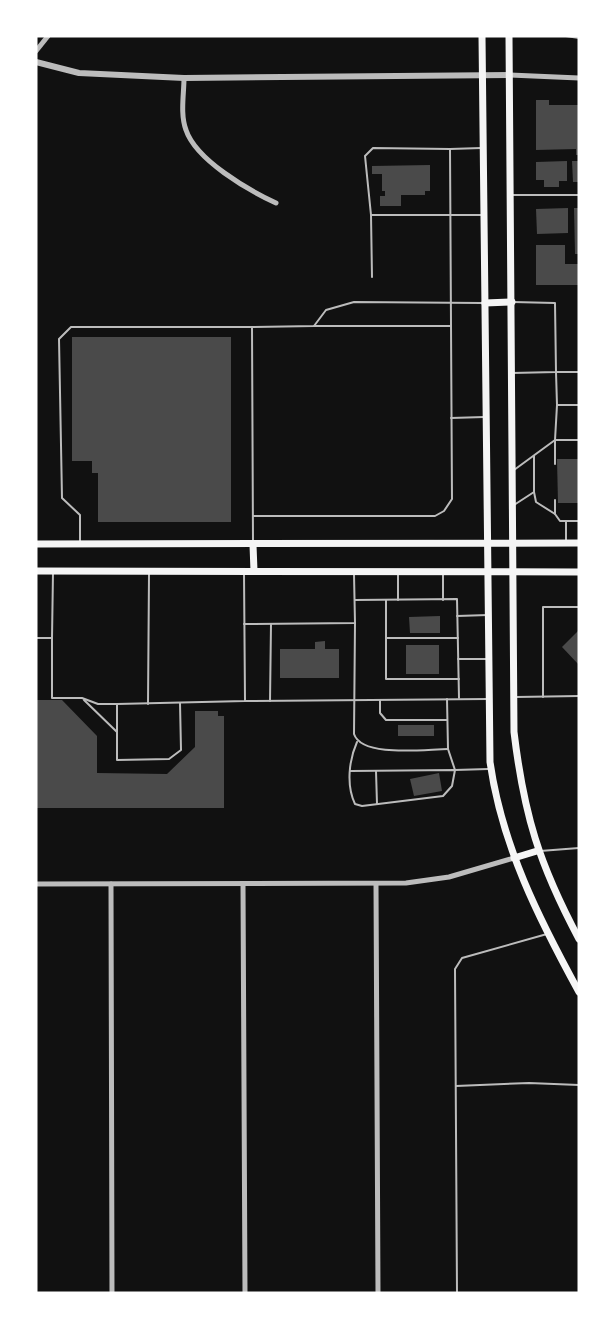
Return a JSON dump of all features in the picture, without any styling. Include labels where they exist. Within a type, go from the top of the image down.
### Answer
[{"type":"main road","points":[[482,36],[488,699],[491,769],[499,813],[514,858],[579,992]]},
{"type":"main road","points":[[509,36],[513,697],[519,776],[537,851],[579,939]]},
{"type":"main road","points":[[485,303],[512,302]]},
{"type":"main road","points":[[36,544],[579,543]]},
{"type":"main road","points":[[253,545],[254,571]]},
{"type":"main road","points":[[36,571],[579,572]]},
{"type":"main road","points":[[514,858],[537,851]]},
{"type":"street","points":[[36,51],[48,36]]},
{"type":"street","points":[[36,62],[79,73],[183,78],[510,75],[579,78]]},
{"type":"street","points":[[183,78],[185,127],[195,146],[250,191],[276,203]]},
{"type":"street","points":[[36,884],[376,884],[449,878],[514,858]]},
{"type":"street","points":[[111,884],[112,1293]]},
{"type":"street","points":[[243,884],[245,1293]]},
{"type":"street","points":[[376,884],[378,1293]]},
{"type":"lane","points":[[566,36],[579,38]]},
{"type":"lane","points":[[372,277],[371,215],[365,156],[373,148],[483,148]]},
{"type":"lane","points":[[253,516],[435,516],[444,511],[452,499],[450,149]]},
{"type":"lane","points":[[511,195],[579,195]]},
{"type":"lane","points":[[371,215],[484,215]]},
{"type":"lane","points":[[314,326],[326,310],[354,302],[485,303]]},
{"type":"lane","points":[[512,302],[555,303],[557,405],[555,464]]},
{"type":"lane","points":[[80,544],[80,515],[62,498],[59,339],[71,327],[451,326]]},
{"type":"lane","points":[[252,327],[253,545]]},
{"type":"lane","points":[[512,373],[579,372]]},
{"type":"lane","points":[[557,405],[579,405]]},
{"type":"lane","points":[[451,418],[487,417]]},
{"type":"lane","points":[[512,471],[555,440],[579,440]]},
{"type":"lane","points":[[534,456],[536,502],[555,514],[560,521],[579,521]]},
{"type":"lane","points":[[512,506],[534,492]]},
{"type":"lane","points":[[555,500],[555,514]]},
{"type":"lane","points":[[566,521],[566,543]]},
{"type":"lane","points":[[52,571],[52,698],[82,698],[98,704],[488,699]]},
{"type":"lane","points":[[148,571],[148,704]]},
{"type":"lane","points":[[244,571],[245,701]]},
{"type":"lane","points":[[354,571],[354,700],[357,742],[351,756],[351,795],[355,804],[377,805],[443,796],[452,786],[455,770],[448,749],[447,699]]},
{"type":"lane","points":[[398,571],[398,600]]},
{"type":"lane","points":[[443,572],[443,600]]},
{"type":"lane","points":[[355,600],[457,599],[459,699]]},
{"type":"lane","points":[[386,600],[386,679],[459,679]]},
{"type":"lane","points":[[543,697],[543,607],[579,607]]},
{"type":"lane","points":[[457,616],[488,615]]},
{"type":"lane","points":[[244,624],[355,623]]},
{"type":"lane","points":[[270,701],[271,624]]},
{"type":"lane","points":[[36,638],[52,638]]},
{"type":"lane","points":[[386,638],[458,638]]},
{"type":"lane","points":[[459,659],[488,659]]},
{"type":"lane","points":[[513,697],[579,696]]},
{"type":"lane","points":[[82,698],[117,732]]},
{"type":"lane","points":[[380,700],[380,713],[386,720],[447,720]]},
{"type":"lane","points":[[117,704],[117,760],[169,759],[181,750],[180,703]]},
{"type":"lane","points":[[357,742],[378,749],[448,749]]},
{"type":"lane","points":[[351,771],[491,769]]},
{"type":"lane","points":[[376,771],[377,805]]},
{"type":"lane","points":[[537,851],[579,848]]},
{"type":"lane","points":[[457,1293],[455,969],[462,958],[549,934]]},
{"type":"lane","points":[[456,1086],[529,1083],[579,1085]]},
{"type":"building","points":[[536,100],[549,100],[549,105],[579,105],[579,155],[576,155],[576,149],[536,150]]},
{"type":"building","points":[[567,161],[567,181],[559,181],[559,187],[544,187],[544,180],[536,180],[536,162]]},
{"type":"building","points":[[572,161],[579,161],[579,182],[573,182]]},
{"type":"building","points":[[430,165],[430,191],[425,191],[425,195],[401,195],[401,206],[380,206],[380,196],[385,196],[385,191],[382,191],[382,174],[372,174],[372,166]]},
{"type":"building","points":[[568,208],[568,233],[537,234],[536,209]]},
{"type":"building","points":[[574,208],[579,208],[579,254],[575,254]]},
{"type":"building","points":[[536,245],[565,245],[565,264],[579,264],[579,285],[536,285]]},
{"type":"building","points":[[72,337],[231,337],[231,522],[98,522],[98,473],[92,473],[92,461],[72,461]]},
{"type":"building","points":[[557,459],[578,459],[579,503],[558,503]]},
{"type":"building","points":[[440,616],[440,633],[410,633],[409,617]]},
{"type":"building","points":[[579,630],[579,665],[562,647]]},
{"type":"building","points":[[325,641],[325,649],[339,649],[339,678],[280,678],[280,649],[315,649],[315,642]]},
{"type":"building","points":[[406,645],[439,645],[439,674],[406,674]]},
{"type":"building","points":[[36,700],[62,700],[97,736],[97,773],[167,774],[195,747],[195,711],[218,711],[218,716],[224,716],[224,808],[36,808]]},
{"type":"building","points":[[398,725],[434,725],[434,736],[398,736]]},
{"type":"building","points":[[439,773],[442,791],[414,796],[410,779]]}]
